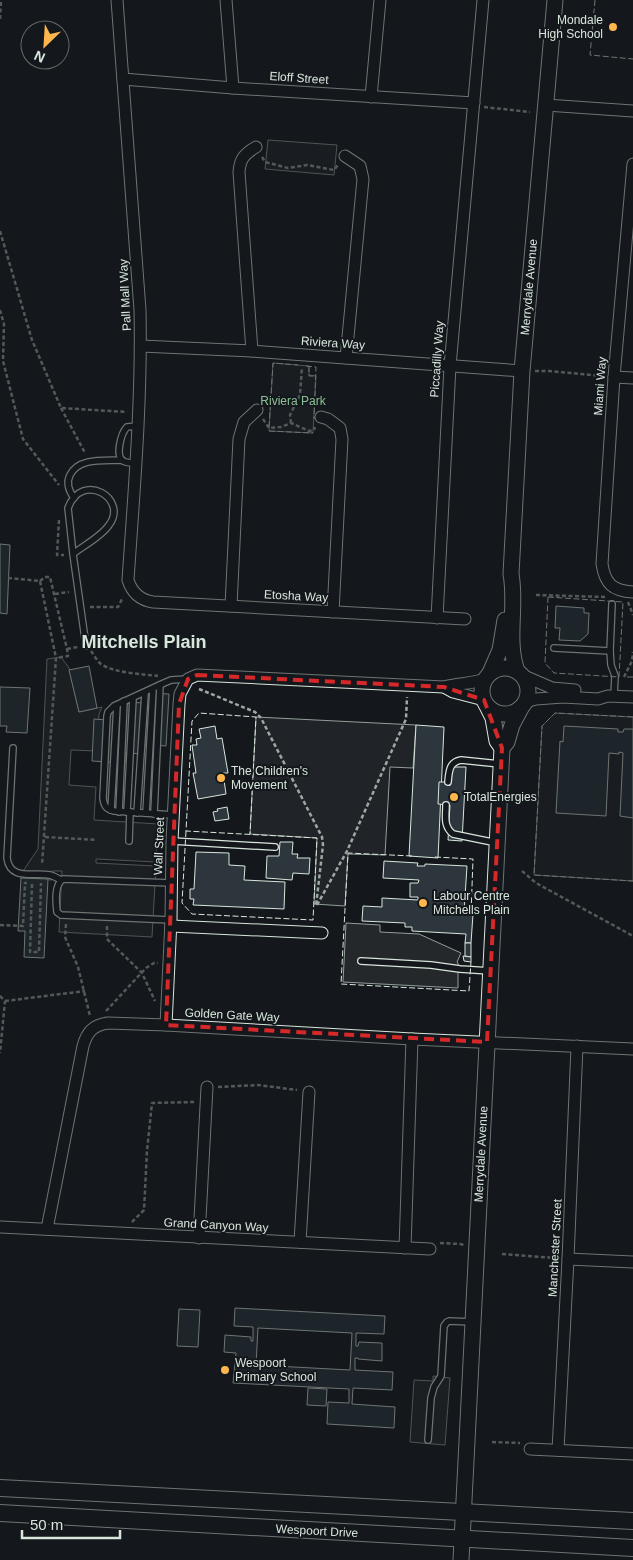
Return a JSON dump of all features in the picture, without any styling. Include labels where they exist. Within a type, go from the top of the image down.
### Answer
[{"type":"main road","name":"Wespoort Drive","points":[[0,1488],[633,1521]]},
{"type":"main road","name":"Wespoort Drive","points":[[0,1513],[633,1548]]},
{"type":"street","name":"Pall Mall Way","points":[[117,0],[135,225],[141,346],[128,591]]},
{"type":"street","points":[[226,0],[233,88]]},
{"type":"street","points":[[371,97],[380,0]]},
{"type":"street","name":"Piccadilly Way","points":[[437,618],[450,366],[483,0]]},
{"type":"street","name":"Merrydale Avenue","points":[[487,676],[500,650],[507,587],[511,574],[522,372],[555,0]]},
{"type":"street","name":"Eloff Street","points":[[123,79],[474,103]]},
{"type":"street","points":[[546,105],[633,111]]},
{"type":"street","points":[[252,351],[240,172],[242,158],[247,152],[256,147]]},
{"type":"street","points":[[345,156],[360,166],[363,179],[346,358]]},
{"type":"street","name":"Miami Way","points":[[630,596],[624,591],[613,587],[607,581],[602,564],[614,377],[633,164]]},
{"type":"street","name":"Riviera Way","points":[[141,346],[252,351],[522,372]]},
{"type":"street","points":[[614,377],[633,378]]},
{"type":"street","points":[[231,606],[239,439],[244,422],[257,410]]},
{"type":"street","points":[[318,420],[334,423],[340,428],[342,433],[333,612]]},
{"type":"street","name":"Merrydale Avenue","points":[[511,574],[514,588],[513,652],[520,673]]},
{"type":"street","name":"Etosha Way","points":[[128,591],[148,601],[465,619]]},
{"type":"street","points":[[193,677],[444,687],[453,684],[476,682],[503,668],[520,673],[552,688],[599,692],[611,696]]},
{"type":"street","points":[[520,673],[526,681],[528,688],[528,696],[523,705]]},
{"type":"street","points":[[486,703],[482,693],[482,686],[487,676]]},
{"type":"street","name":"Wall Street","points":[[166,1025],[171,923],[172,841],[180,694],[193,677]]},
{"type":"street","points":[[444,687],[486,703],[500,713],[514,712],[536,699],[554,697],[633,697]]},
{"type":"street","name":"Merrydale Avenue","points":[[486,703],[493,718],[497,741],[502,748]]},
{"type":"street","name":"Merrydale Avenue","points":[[461,1560],[502,748],[507,742],[512,725],[523,705]]},
{"type":"street","points":[[171,923],[322,933]]},
{"type":"street","name":"Golden Gate Way","points":[[90,1030],[99,1024],[166,1025],[633,1050]]},
{"type":"street","points":[[47,1229],[82,1046],[90,1030]]},
{"type":"street","points":[[405,1248],[412,1039]]},
{"type":"street","name":"Manchester Street","points":[[558,1450],[577,1046]]},
{"type":"street","points":[[199,1238],[207,1087]]},
{"type":"street","points":[[300,1242],[309,1092]]},
{"type":"street","name":"Grand Canyon Way","points":[[1,1227],[430,1250]]},
{"type":"street","points":[[568,1258],[633,1262]]},
{"type":"street","points":[[530,1450],[633,1454]]},
{"type":"lane","points":[[122,460],[120,457],[122,433],[127,427],[138,426]]},
{"type":"lane","points":[[74,498],[69,491],[69,477],[79,465],[89,462],[122,460],[135,463]]},
{"type":"lane","points":[[73,554],[111,524],[114,516],[111,502],[108,497],[98,491],[85,490],[76,495],[68,508],[73,554],[86,646]]},
{"type":"lane","points":[[611,696],[615,676],[611,665],[610,651],[612,604]]},
{"type":"lane","points":[[554,648],[610,651]]},
{"type":"lane","points":[[174,815],[119,812],[111,810],[104,805],[108,712],[124,701],[171,680],[193,677]]},
{"type":"lane","points":[[154,814],[160,686]]},
{"type":"lane","points":[[146,813],[153,689]]},
{"type":"lane","points":[[137,813],[144,693]]},
{"type":"lane","points":[[129,841],[133,698]]},
{"type":"lane","points":[[119,812],[124,701]]},
{"type":"lane","points":[[111,810],[118,705]]},
{"type":"lane","points":[[13,748],[7,858],[10,869],[18,873],[52,875],[61,880],[172,883]]},
{"type":"lane","points":[[448,782],[450,767],[456,761],[501,764]]},
{"type":"lane","points":[[446,805],[446,825],[453,834],[497,843]]},
{"type":"lane","points":[[172,841],[275,847]]},
{"type":"lane","points":[[61,880],[58,885],[57,912],[60,915],[171,923]]},
{"type":"lane","points":[[361,961],[490,971]]},
{"type":"lane","points":[[428,1440],[431,1398],[434,1386],[441,1376],[444,1326],[449,1321],[473,1322]]},
{"type":"path","points":[[0,19],[1,0]]},
{"type":"path","points":[[474,103],[484,107],[530,112]]},
{"type":"path","points":[[256,147],[265,162],[288,168],[308,166],[334,170],[345,156]]},
{"type":"path","points":[[0,231],[32,340],[61,408],[89,462]]},
{"type":"path","points":[[0,310],[4,324],[2,361],[23,439],[61,488]]},
{"type":"path","points":[[291,423],[290,415],[300,395],[303,355]]},
{"type":"path","points":[[522,372],[549,371],[614,377]]},
{"type":"path","points":[[61,408],[138,413]]},
{"type":"path","points":[[257,410],[269,428],[281,427],[291,423],[309,431],[314,430],[318,420]]},
{"type":"path","points":[[59,516],[57,555],[73,554]]},
{"type":"path","points":[[8,578],[40,581],[45,577],[50,577],[68,656],[56,658]]},
{"type":"path","points":[[0,925],[23,926],[25,883],[33,884],[30,952],[39,952],[42,874],[56,658],[40,581]]},
{"type":"path","points":[[54,594],[78,590]]},
{"type":"path","points":[[80,606],[118,607],[128,591]]},
{"type":"path","points":[[536,594],[603,598],[612,596]]},
{"type":"path","points":[[630,596],[633,615]]},
{"type":"path","points":[[86,646],[101,664],[115,670],[161,677]]},
{"type":"path","points":[[633,652],[633,660]]},
{"type":"path","points":[[199,689],[255,712],[261,718],[322,837],[323,844],[316,906],[347,852],[406,719],[407,697]]},
{"type":"path","points":[[45,837],[97,840]]},
{"type":"path","points":[[522,871],[536,883],[633,936]]},
{"type":"path","points":[[67,916],[65,937],[78,967],[85,991],[90,1018],[90,1030]]},
{"type":"path","points":[[106,917],[107,939],[142,973],[157,1005]]},
{"type":"path","points":[[104,1024],[104,1013],[142,973],[154,963],[169,963]]},
{"type":"path","points":[[5,1001],[85,991]]},
{"type":"path","points":[[0,996],[5,1001]]},
{"type":"path","points":[[0,1053],[5,1001]]},
{"type":"path","points":[[116,1233],[131,1224],[144,1210],[152,1103],[195,1102],[207,1087],[258,1085],[309,1092]]},
{"type":"path","points":[[430,1250],[434,1242],[465,1246]]},
{"type":"path","points":[[502,1254],[568,1258]]},
{"type":"path","points":[[492,1442],[528,1444],[530,1450]]},
{"type":"highlighted area","points":[[197,675],[444,687],[484,700],[502,748],[487,1042],[166,1025],[179,704],[188,679]]},
{"type":"green space","points":[[268,140],[337,145],[334,175],[265,169]]},
{"type":"green space","name":"Riviera Park","points":[[273,363],[309,366],[309,375],[316,376],[313,433],[269,431]]},
{"type":"green space","points":[[555,713],[633,717],[633,881],[534,875],[542,726]]},
{"type":"green space","points":[[256,717],[416,725],[413,768],[390,767],[385,855],[348,854],[345,906],[314,904],[317,838],[250,834]]},
{"type":"shaded area","points":[[61,657],[69,668],[79,712],[102,707],[99,714],[97,751],[71,750],[69,785],[96,787],[94,820],[158,824],[156,862],[96,859],[96,863],[156,866],[152,937],[59,932],[62,871],[52,871],[52,880],[21,878],[23,871],[38,849],[47,659]]},
{"type":"shaded area","points":[[346,923],[380,925],[380,932],[419,934],[461,953],[457,962],[458,988],[343,982]]},
{"type":"shaded area","points":[[433,1376],[450,1378],[445,1445],[410,1442],[414,1380],[433,1381]]},
{"type":"building","points":[[0,544],[10,545],[7,614],[0,613]]},
{"type":"building","points":[[556,606],[584,608],[584,613],[589,613],[588,634],[580,641],[559,640],[560,628],[555,628]]},
{"type":"building","points":[[89,666],[97,708],[79,712],[69,670]]},
{"type":"building","points":[[0,687],[30,688],[27,733],[6,732],[7,726],[0,726]]},
{"type":"building","points":[[146,693],[169,694],[166,746],[145,744],[144,754],[125,753],[125,763],[92,761],[94,719],[107,720],[108,711],[125,712],[125,702],[145,703]]},
{"type":"building","points":[[416,725],[444,727],[438,858],[409,856]]},
{"type":"building","points":[[215,726],[217,739],[222,738],[228,773],[223,773],[226,794],[198,799],[193,773],[196,773],[192,745],[197,745],[196,739],[201,738],[199,729]]},
{"type":"building","points":[[564,726],[618,729],[618,732],[623,732],[624,729],[633,729],[633,818],[620,816],[623,753],[619,752],[619,754],[609,753],[606,816],[556,813],[560,741],[563,742]]},
{"type":"building","points":[[452,767],[466,767],[462,841],[448,840],[450,805],[438,804],[439,782],[451,782]]},
{"type":"building","points":[[227,807],[229,819],[215,821],[213,812]]},
{"type":"building","points":[[280,842],[293,842],[292,854],[298,854],[297,858],[310,858],[309,874],[293,873],[292,880],[266,878],[267,856],[279,856]]},
{"type":"building","points":[[196,852],[229,853],[229,865],[245,866],[244,880],[285,882],[284,909],[193,905],[194,899],[190,899],[190,889],[194,889]]},
{"type":"building","name":"Labour Centre Mitchells Plain","points":[[384,861],[418,863],[417,866],[425,866],[425,864],[467,866],[464,913],[473,914],[471,943],[465,943],[466,934],[412,931],[412,927],[405,927],[405,923],[362,921],[363,906],[382,907],[382,898],[418,900],[418,897],[410,897],[410,883],[418,883],[419,880],[383,878]]},
{"type":"building","points":[[21,878],[48,879],[44,958],[24,957],[25,931],[18,931]]},
{"type":"building","points":[[465,943],[471,943],[471,957],[465,956]]},
{"type":"building","points":[[463,956],[471,957],[471,962],[464,961]]},
{"type":"building","points":[[235,1308],[385,1316],[384,1334],[356,1333],[356,1346],[358,1346],[359,1342],[382,1343],[382,1361],[355,1358],[355,1370],[393,1372],[392,1390],[353,1388],[352,1404],[395,1407],[394,1428],[327,1424],[328,1402],[349,1403],[349,1389],[233,1383],[236,1353],[224,1352],[225,1335],[251,1337],[251,1341],[253,1341],[253,1327],[234,1326]],"holes":[[[258,1328],[352,1333],[350,1370],[256,1365]]]},
{"type":"building","points":[[179,1309],[200,1310],[198,1347],[177,1346]]},
{"type":"building","points":[[308,1388],[327,1389],[326,1406],[307,1405]]},
{"type":"fence","points":[[595,0],[590,55],[633,59]]},
{"type":"fence","points":[[269,427],[273,363],[298,365]]},
{"type":"fence","points":[[306,366],[316,367],[314,419]]},
{"type":"fence","points":[[309,366],[309,376],[316,376]]},
{"type":"fence","points":[[269,431],[313,433]]},
{"type":"fence","points":[[548,597],[623,602],[619,677],[554,673],[545,663],[548,597]]},
{"type":"fence","points":[[627,677],[633,677]]},
{"type":"fence","points":[[186,831],[182,903],[192,914],[313,920],[317,838],[186,831],[192,721],[199,713],[256,717],[250,834]]},
{"type":"fence","points":[[633,717],[555,713],[542,726],[534,875],[633,881]]},
{"type":"fence","points":[[412,856],[348,853],[341,984],[469,991],[471,962]]},
{"type":"fence","points":[[435,857],[473,859],[471,914]]},
{"type":"place","name":"Mondale High School","points":[[613,27]]},
{"type":"place","name":"The Children's Movement","points":[[221,778]]},
{"type":"place","name":"TotalEnergies","points":[[454,797]]},
{"type":"place","name":"Labour Centre Mitchells Plain","points":[[423,903]]},
{"type":"place","name":"Wespoort Primary School","points":[[225,1370]]},
{"type":"district","name":"Mitchells Plain","points":[[144,642]]}]
